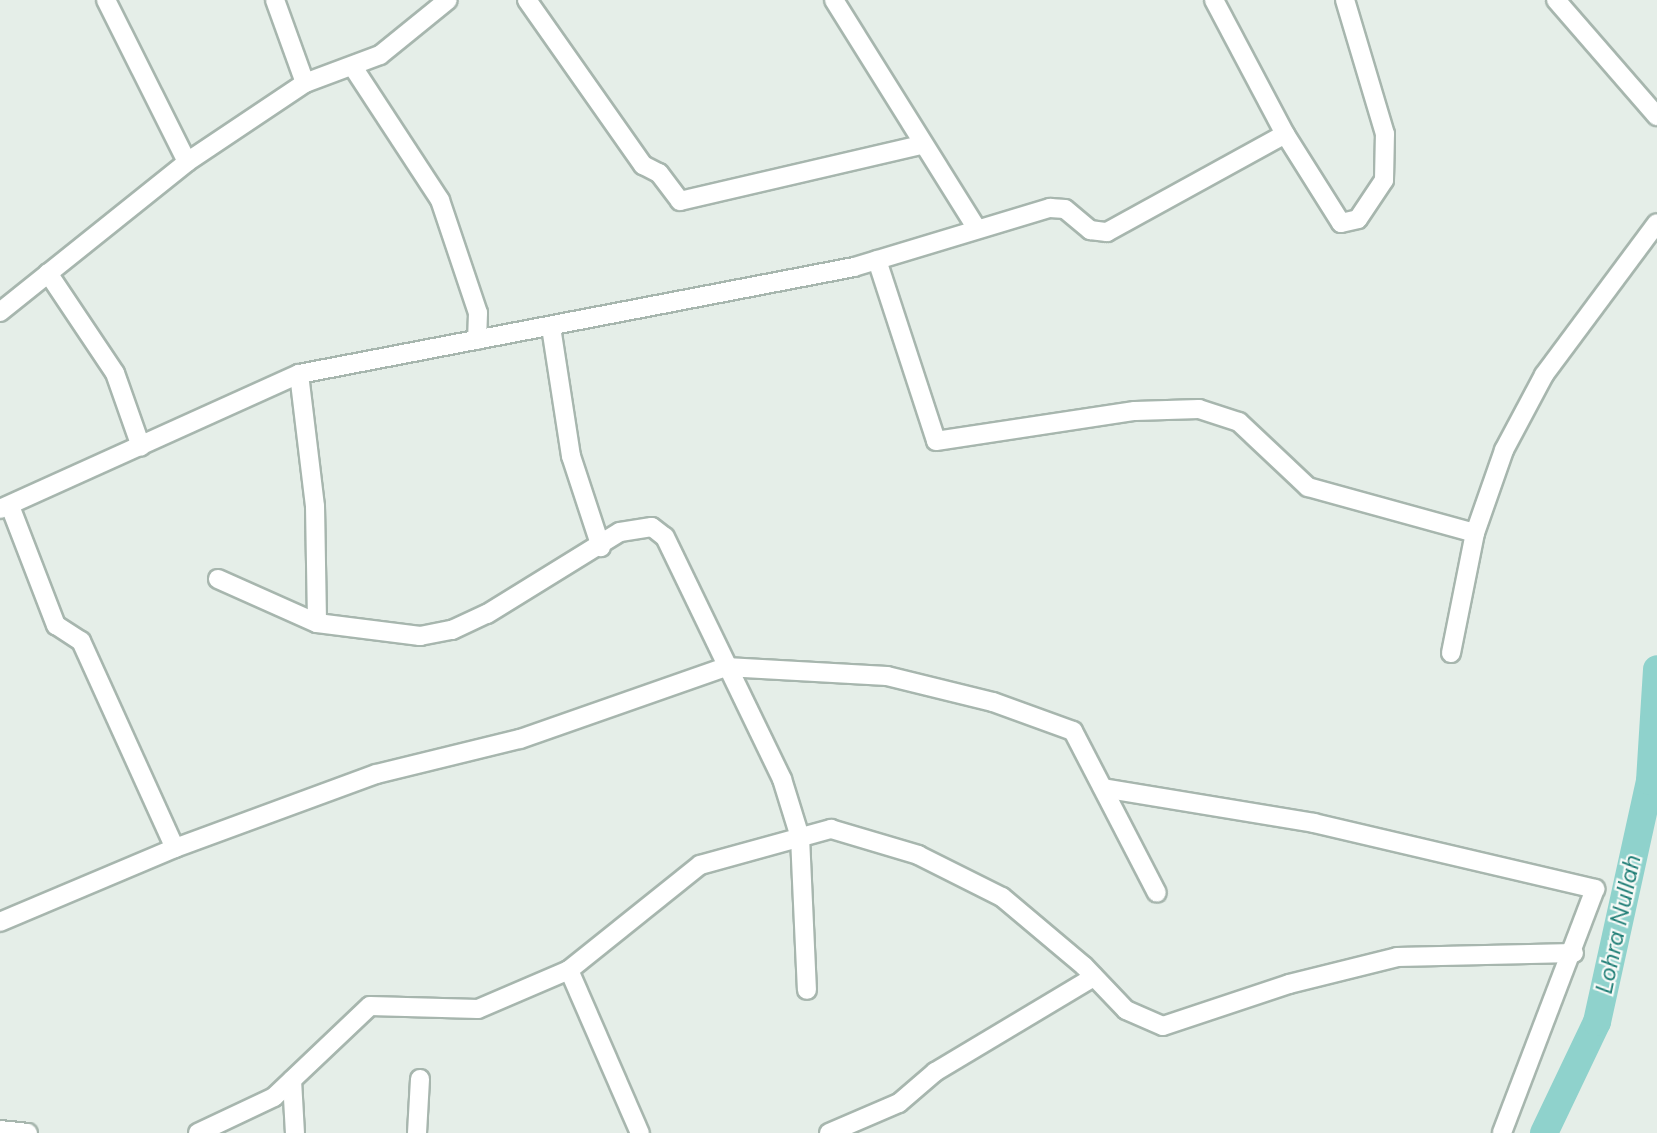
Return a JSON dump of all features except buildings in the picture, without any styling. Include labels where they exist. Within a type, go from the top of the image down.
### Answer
[{"type":"street","points":[[106,0],[187,162]]},
{"type":"street","points":[[275,0],[305,82]]},
{"type":"street","points":[[0,312],[187,162],[305,82],[380,56],[448,0]]},
{"type":"street","points":[[526,0],[643,165],[659,173],[680,201],[920,145]]},
{"type":"street","points":[[834,0],[920,145],[976,227]]},
{"type":"street","points":[[1214,0],[1285,134],[1341,223],[1358,219],[1384,180],[1384,134],[1345,0]]},
{"type":"street","points":[[1556,0],[1657,116]]},
{"type":"street","points":[[352,67],[440,200],[478,313],[477,340]]},
{"type":"street","points":[[175,848],[81,641],[56,625],[5,508],[299,374],[551,327],[877,260],[976,227],[1050,208],[1065,209],[1090,230],[1107,232],[1285,134]]},
{"type":"street","points":[[1451,653],[1475,533],[1504,450],[1544,375],[1657,224]]},
{"type":"street","points":[[877,260],[936,441],[1135,411],[1199,409],[1239,422],[1308,487],[1475,533]]},
{"type":"street","points":[[48,273],[116,373],[141,447]]},
{"type":"street","points":[[551,327],[571,456],[601,547]]},
{"type":"street","points":[[299,374],[315,506],[317,623]]},
{"type":"street","points":[[218,579],[317,623],[420,636],[452,630],[635,526],[652,527],[665,537],[782,779],[800,837],[807,990]]},
{"type":"street","points":[[0,922],[175,848],[376,774],[520,740],[726,667],[887,676],[993,702],[1073,731],[1157,893]]},
{"type":"street","points":[[1103,788],[1314,824],[1595,889],[1574,953],[1502,1133]]},
{"type":"street","points":[[198,1133],[274,1097],[370,1006],[478,1009],[569,970],[700,866],[831,829],[918,855],[1002,897],[1094,977],[1126,1010],[1163,1026],[1289,984],[1397,957],[1574,953]]},
{"type":"street","points":[[569,970],[640,1133]]},
{"type":"street","points":[[829,1133],[899,1103],[935,1072],[1094,977]]},
{"type":"street","points":[[417,1133],[420,1079]]},
{"type":"street","points":[[292,1080],[295,1133]]},
{"type":"street","points":[[0,1130],[28,1133]]},
{"type":"waterway","name":"Lohra Nullah","points":[[1544,1133],[1597,1022],[1650,781],[1657,669]]}]
